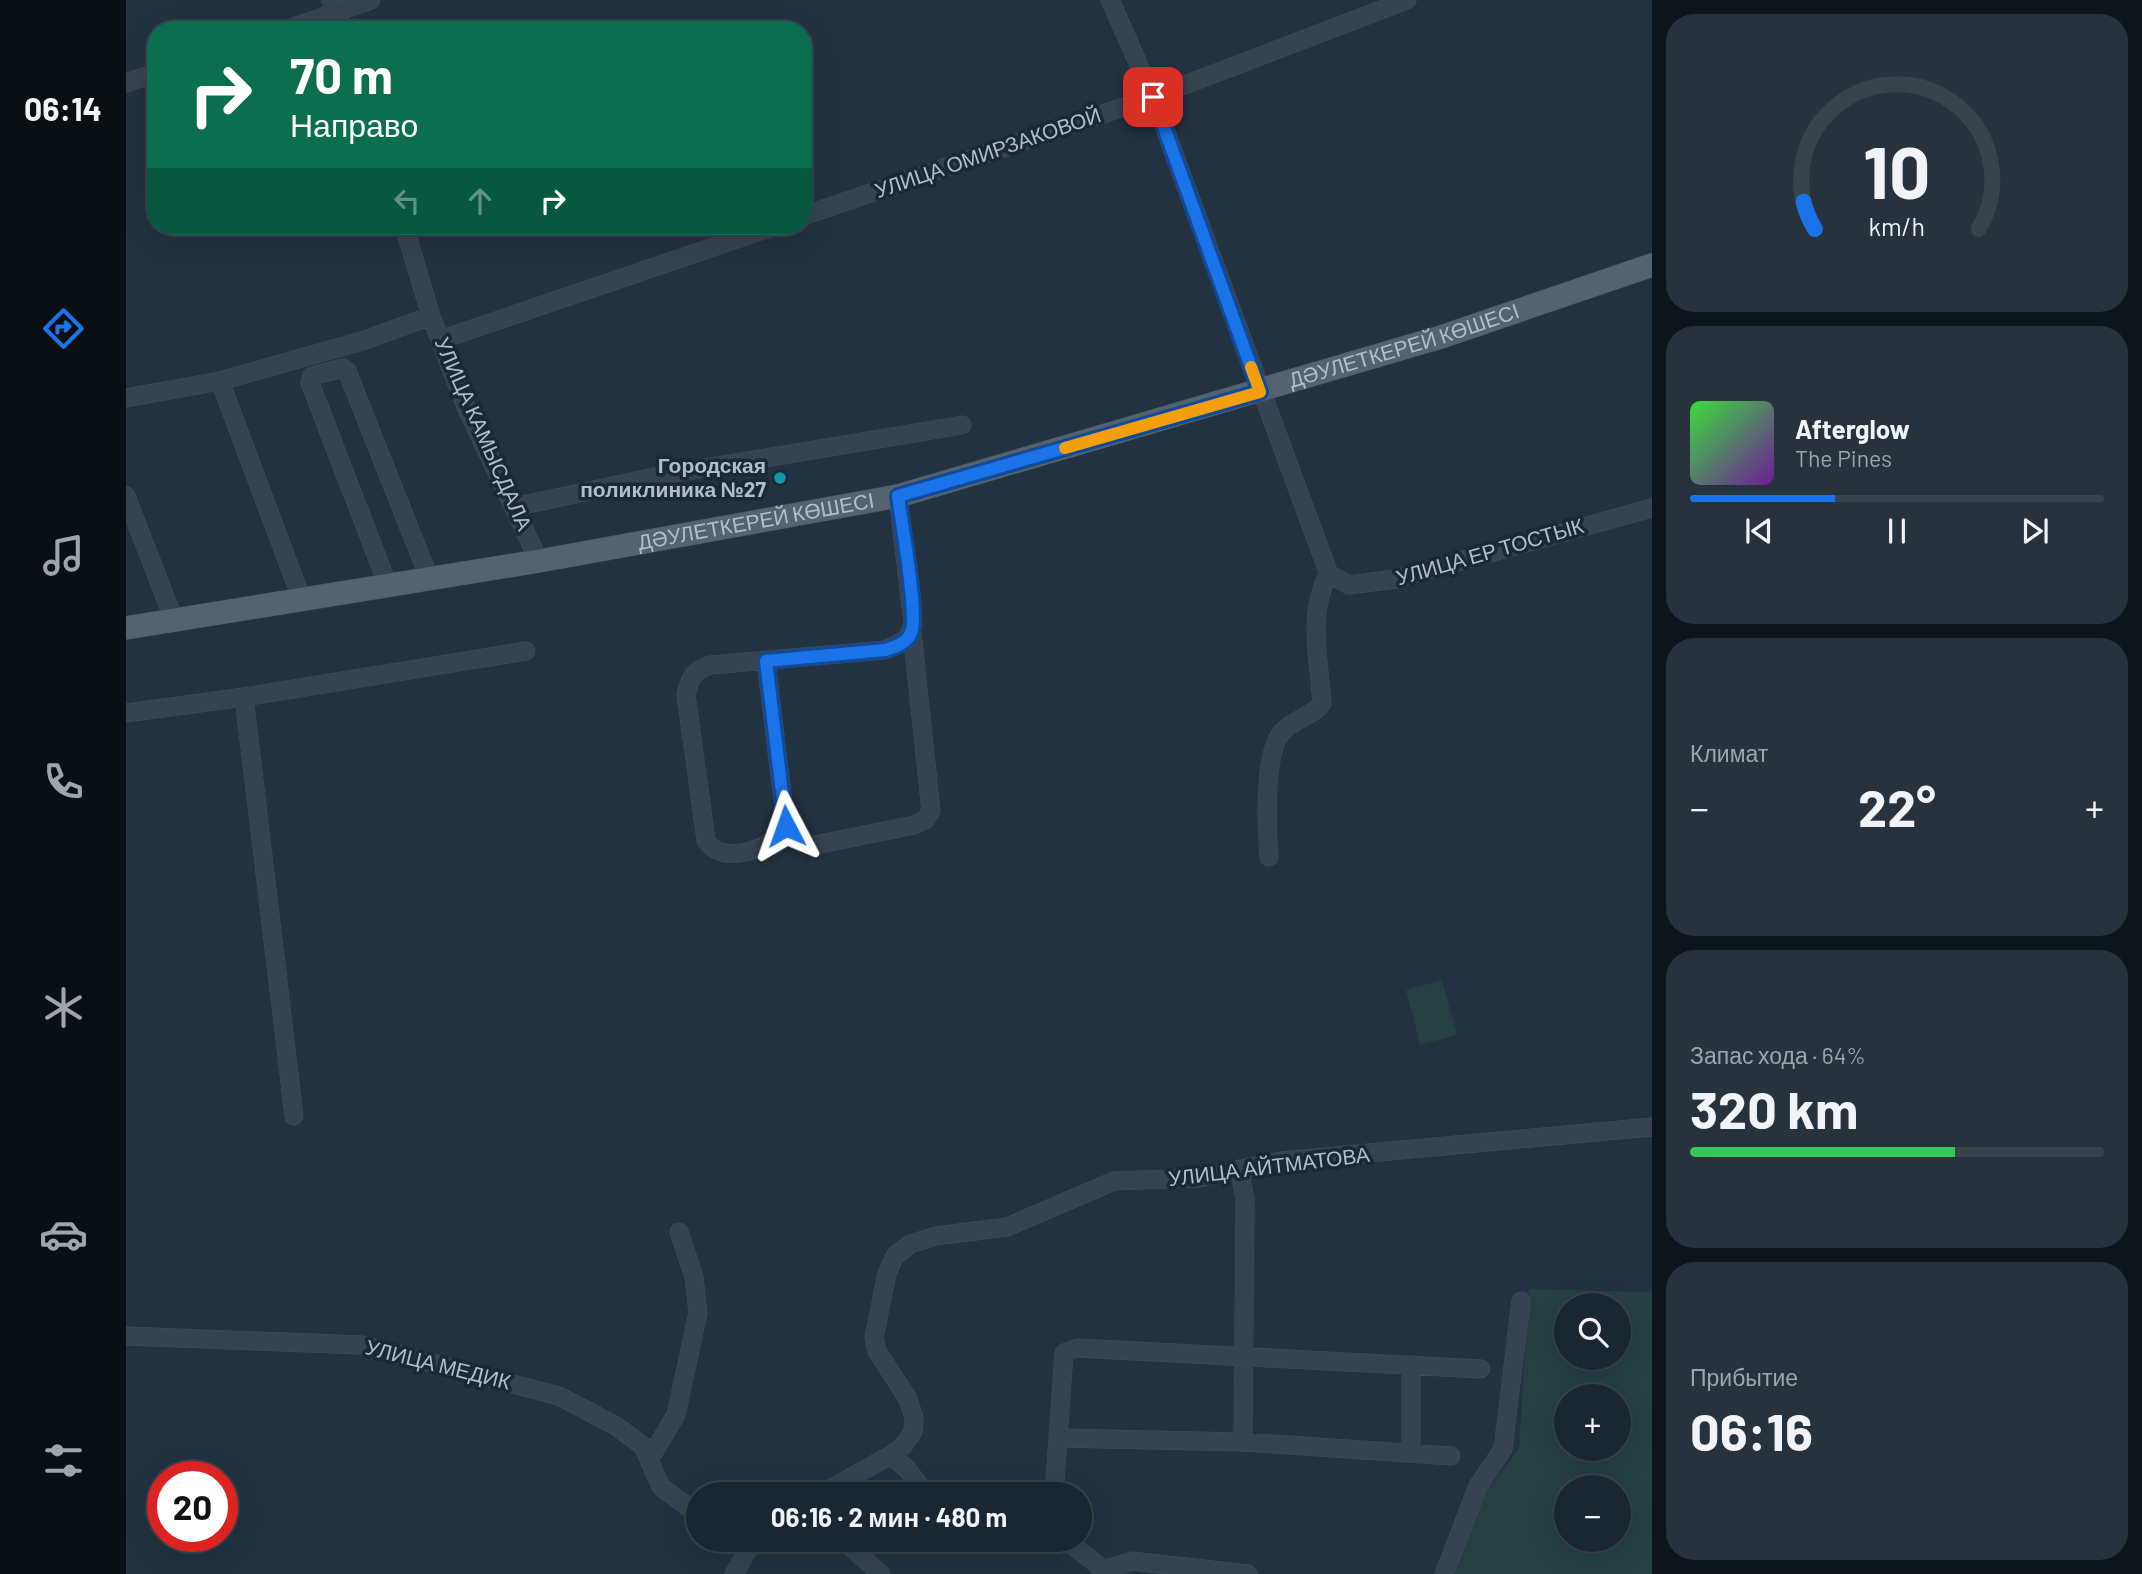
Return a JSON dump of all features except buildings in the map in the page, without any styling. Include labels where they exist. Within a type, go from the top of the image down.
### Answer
[{"type":"main road","name":"ДӘУЛЕТКЕРЕЙ КӨШЕСІ","points":[[126,628],[302,600],[387,583],[539,561],[898,496],[1441,337],[1652,265]]},
{"type":"street","points":[[315,21],[371,0]]},
{"type":"street","points":[[1110,0],[1153,97],[1329,573],[1318,599],[1316,617],[1322,703],[1318,709],[1295,720],[1276,742],[1266,799],[1269,857]]},
{"type":"street","name":"УЛИЦА ОМИРЗАКОВОЙ","points":[[812,213],[1153,97],[1407,0]]},
{"type":"street","points":[[126,83],[147,76]]},
{"type":"street","name":"УЛИЦА КАМЫСДАЛА","points":[[407,235],[440,340],[466,407],[539,561]]},
{"type":"street","points":[[440,340],[749,235]]},
{"type":"street","points":[[126,398],[220,381],[362,341],[432,316]]},
{"type":"street","points":[[387,583],[310,383],[312,376],[343,368],[347,371],[429,578]]},
{"type":"street","points":[[220,381],[302,600]]},
{"type":"street","points":[[514,507],[664,475],[962,425]]},
{"type":"street","points":[[126,496],[174,621]]},
{"type":"street","points":[[815,845],[914,825],[925,820],[931,811],[898,496]]},
{"type":"street","name":"УЛИЦА ЕР ТОСТЫК","points":[[1329,573],[1349,584],[1396,579],[1652,508]]},
{"type":"street","points":[[766,661],[786,826],[782,836],[772,844],[729,854],[716,850],[706,840],[686,695],[693,673],[699,668],[766,661],[885,650],[899,646],[912,632]]},
{"type":"street","points":[[126,713],[244,697],[526,651]]},
{"type":"street","points":[[244,697],[294,1116]]},
{"type":"street","name":"УЛИЦА АЙТМАТОВА","points":[[891,1455],[909,1438],[914,1418],[901,1387],[877,1351],[874,1338],[887,1273],[895,1256],[911,1244],[936,1236],[1007,1227],[1114,1181],[1198,1178],[1239,1169],[1331,1156],[1394,1153],[1652,1127]]},
{"type":"street","points":[[1239,1169],[1245,1199],[1243,1442]]},
{"type":"street","points":[[650,1458],[676,1415],[698,1313],[694,1277],[679,1232]]},
{"type":"street","points":[[1444,1574],[1478,1486],[1484,1474],[1499,1459],[1503,1449],[1521,1301]]},
{"type":"street","name":"УЛИЦА МЕДИК","points":[[126,1336],[362,1345],[559,1396],[616,1426],[643,1446],[661,1487],[686,1505]]},
{"type":"street","points":[[1055,1482],[1064,1353],[1077,1348],[1481,1369]]},
{"type":"street","points":[[1411,1453],[1412,1365]]},
{"type":"street","points":[[1058,1438],[1243,1442],[1451,1456]]},
{"type":"street","points":[[843,1482],[891,1455],[908,1469],[917,1482]]},
{"type":"street","points":[[734,1574],[743,1552]]},
{"type":"street","points":[[856,1552],[881,1574]]},
{"type":"street","points":[[1082,1552],[1108,1571],[1132,1561],[1248,1574]]},
{"type":"green space","points":[[1442,980],[1457,1035],[1420,1045],[1406,990]]},
{"type":"green space","points":[[1529,1289],[1652,1292],[1652,1574],[1448,1574],[1475,1505],[1519,1448]]},
{"type":"slow traffic","points":[[1065,448],[1260,392],[1251,367]]},
{"type":"place","name":"Городская поликлиника №27","points":[[780,478]]},
{"type":"route","points":[[786,826],[766,661],[885,650],[899,646],[907,639],[913,624],[898,496],[1260,392],[1153,97]]}]
